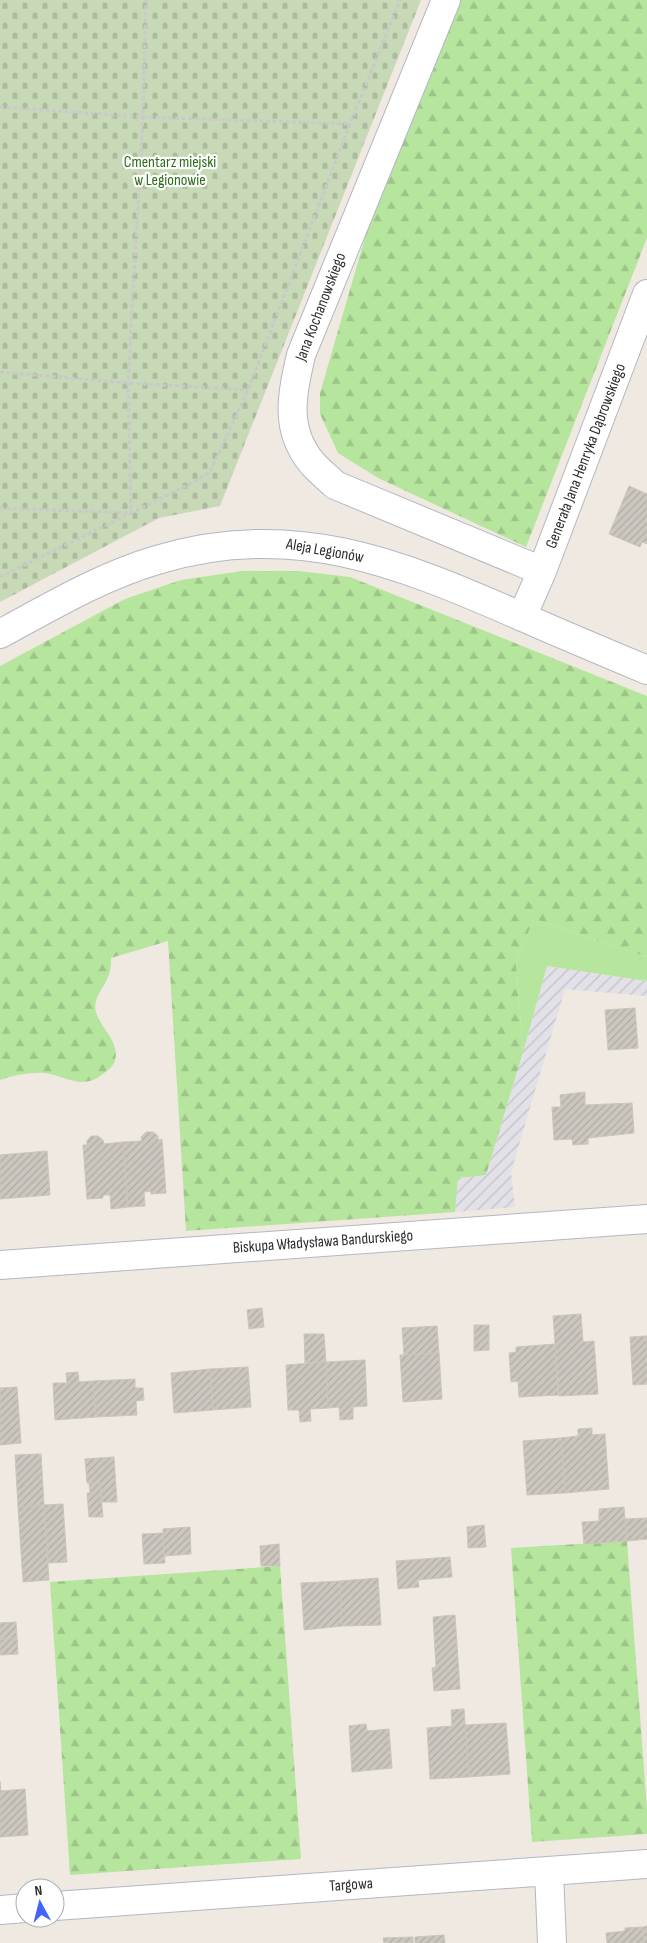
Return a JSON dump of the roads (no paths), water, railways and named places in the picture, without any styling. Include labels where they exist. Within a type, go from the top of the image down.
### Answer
[{"type":"street","name":"Jana Kochanowskiego","points":[[446,0],[301,355],[292,394],[294,430],[297,440],[312,463],[335,485],[542,571]]},
{"type":"street","name":"Generała Jana Henryka Dąbrowskiego","points":[[522,617],[542,571],[647,294]]},
{"type":"street","name":"Aleja Legionów","points":[[0,634],[88,588],[156,560],[184,552],[256,544],[300,544],[401,567],[462,590],[647,670]]},
{"type":"street","name":"Biskupa Władysława Bandurskiego","points":[[0,1265],[647,1219]]},
{"type":"street","name":"Targowa","points":[[65,1905],[647,1864]]},
{"type":"street","points":[[548,1871],[552,1943]]},
{"type":"street","points":[[0,1910],[15,1909]]},
{"type":"park label","name":"Cmentarz miejski w Legionowie","points":[[170,171]]}]
